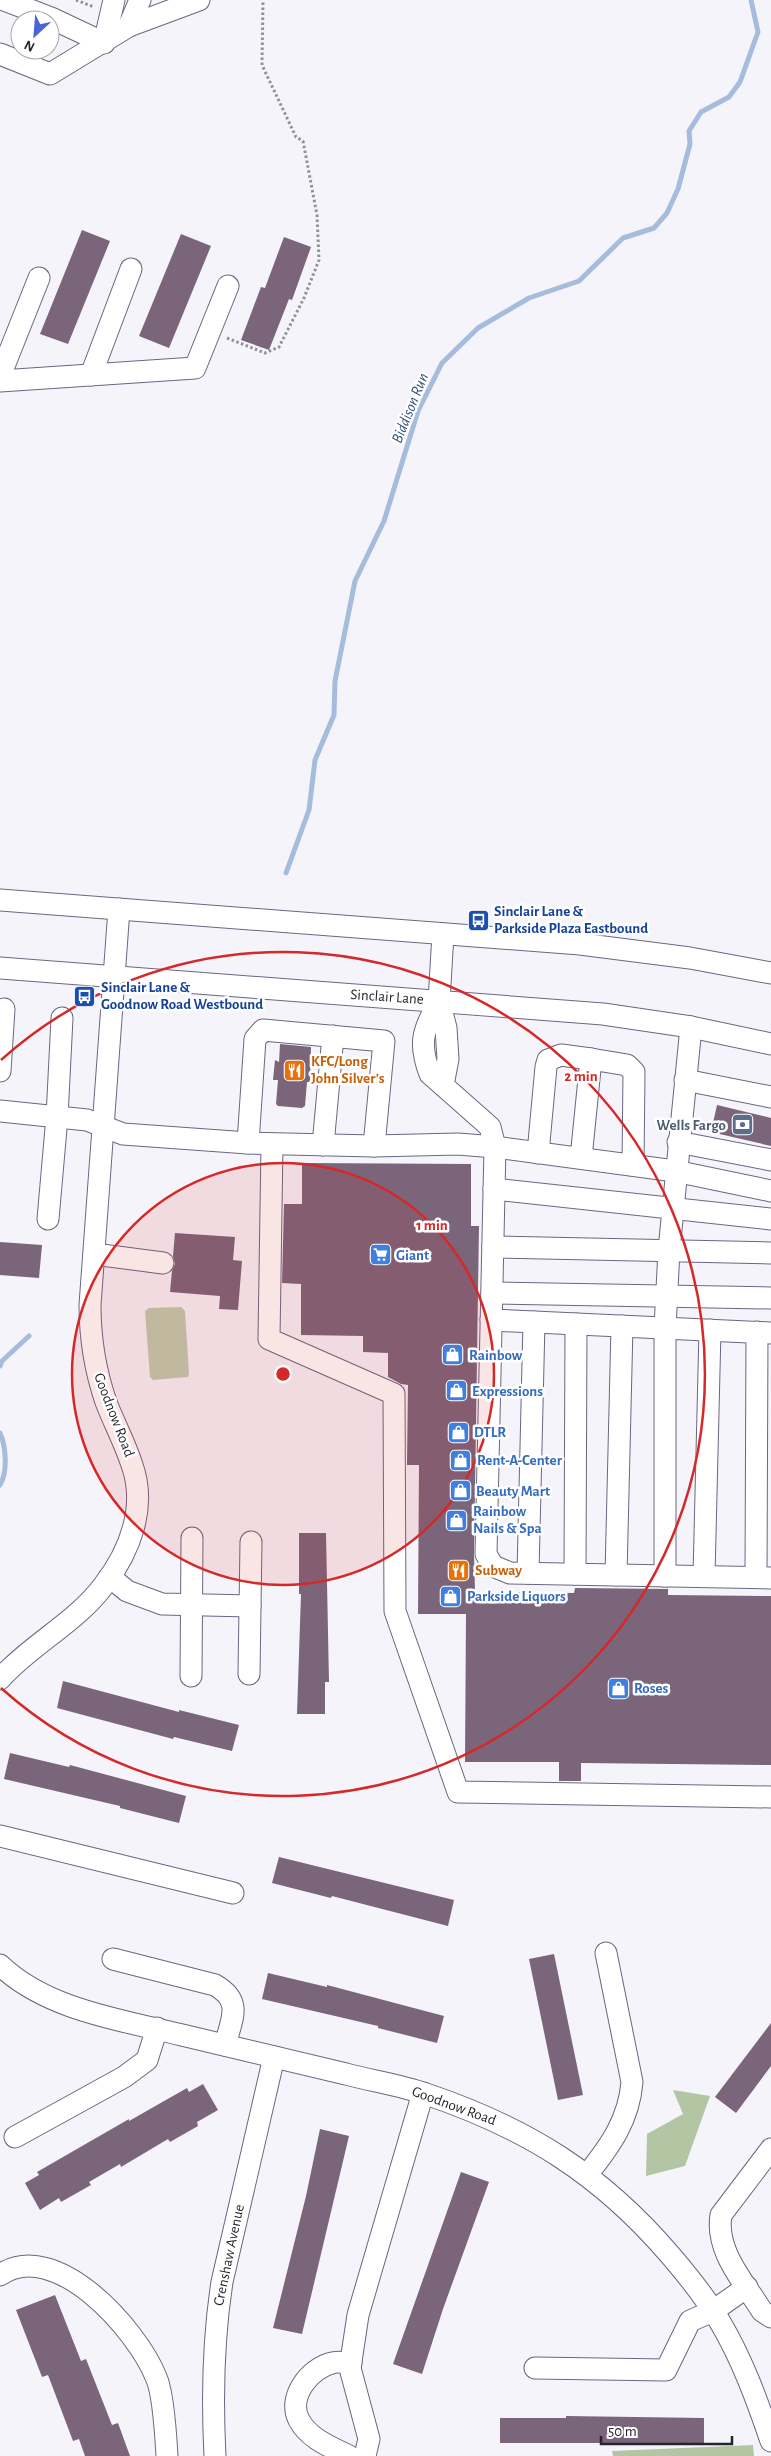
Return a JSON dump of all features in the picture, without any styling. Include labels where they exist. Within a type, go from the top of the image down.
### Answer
[{"type":"street","points":[[4,0],[51,18],[104,43]]},
{"type":"street","points":[[129,26],[140,0]]},
{"type":"street","points":[[0,54],[50,74],[104,43],[129,26],[199,0]]},
{"type":"street","points":[[104,43],[109,5]]},
{"type":"street","points":[[91,375],[131,269]]},
{"type":"street","points":[[0,376],[39,278]]},
{"type":"street","points":[[0,381],[196,368],[228,286]]},
{"type":"street","points":[[0,900],[640,950],[771,973]]},
{"type":"street","name":"Goodnow Road","points":[[0,1679],[88,1602],[110,1577],[125,1552],[134,1529],[138,1504],[138,1487],[133,1467],[107,1403],[96,1366],[90,1333],[119,909]]},
{"type":"street","points":[[443,934],[439,1001],[446,1028],[448,1059],[443,1085],[490,1127],[495,1147],[492,1246],[486,1554],[493,1566],[501,1570],[528,1573],[764,1578],[764,1333],[491,1320]]},
{"type":"street","name":"Sinclair Lane","points":[[0,968],[603,1014],[691,1027],[771,1044]]},
{"type":"street","points":[[0,1072],[4,1010]]},
{"type":"street","points":[[48,1219],[57,1117],[62,1018]]},
{"type":"street","points":[[665,1576],[665,1328],[675,1170],[691,1027]]},
{"type":"street","points":[[248,1143],[255,1039],[263,1030],[384,1040],[374,1146]]},
{"type":"street","points":[[323,1145],[333,1036]]},
{"type":"street","points":[[538,1153],[546,1067],[548,1060],[561,1055],[627,1065],[634,1072],[633,1165]]},
{"type":"street","points":[[581,1158],[591,1059]]},
{"type":"street","points":[[685,1080],[771,1097]]},
{"type":"street","points":[[0,1111],[88,1120],[123,1134],[272,1144],[374,1146],[458,1144],[495,1147],[675,1170],[771,1191]]},
{"type":"street","points":[[678,1142],[771,1160]]},
{"type":"street","points":[[272,1144],[269,1338],[394,1394],[396,1610],[458,1792],[771,1797]]},
{"type":"street","points":[[494,1188],[771,1219]]},
{"type":"street","points":[[492,1246],[771,1253]]},
{"type":"street","points":[[94,1254],[163,1262]]},
{"type":"street","points":[[492,1293],[771,1298]]},
{"type":"street","points":[[528,1573],[534,1322]]},
{"type":"street","points":[[575,1574],[576,1324]]},
{"type":"street","points":[[616,1575],[622,1326]]},
{"type":"street","points":[[704,1576],[710,1330]]},
{"type":"street","points":[[191,1676],[192,1538]]},
{"type":"street","points":[[248,1674],[250,1542]]},
{"type":"street","points":[[110,1577],[127,1591],[162,1604],[250,1606]]},
{"type":"street","points":[[0,1836],[233,1893]]},
{"type":"street","points":[[587,2175],[608,2149],[623,2122],[630,2102],[632,2082],[606,1953]]},
{"type":"street","points":[[113,1959],[215,1985],[227,1991],[233,2000],[232,2017],[225,2045]]},
{"type":"street","name":"Goodnow Road","points":[[0,1965],[13,1978],[68,2004],[157,2028],[423,2093],[497,2121],[563,2157],[618,2199],[655,2237],[697,2286],[740,2359],[758,2402],[771,2441]]},
{"type":"street","points":[[15,2136],[124,2078],[146,2060],[157,2028]]},
{"type":"street","name":"Crenshaw Avenue","points":[[215,2456],[213,2411],[218,2309],[222,2282],[274,2057]]},
{"type":"street","points":[[365,2456],[368,2439],[352,2376],[351,2363],[358,2315],[423,2093]]},
{"type":"street","points":[[770,2150],[721,2215],[720,2225],[725,2253],[762,2311],[771,2317]]},
{"type":"street","points":[[0,2275],[26,2265],[49,2270],[78,2284],[112,2311],[141,2347],[157,2378],[167,2456]]},
{"type":"street","points":[[535,2368],[666,2370],[690,2320],[713,2311],[747,2287]]},
{"type":"street","points":[[349,2456],[318,2441],[298,2419],[296,2396],[307,2377],[332,2362],[351,2363]]},
{"type":"path","points":[[76,0],[109,5]]},
{"type":"path","points":[[210,332],[265,353],[279,347],[304,298],[319,260],[316,215],[302,141],[296,136],[262,65],[263,0]]},
{"type":"green space","points":[[181,1307],[185,1311],[188,1377],[153,1380],[150,1377],[145,1311],[149,1308]]},
{"type":"green space","points":[[673,2090],[710,2096],[685,2166],[646,2176],[647,2134],[683,2114]]},
{"type":"green space","points":[[753,2445],[754,2456],[613,2456],[612,2451]]},
{"type":"building","points":[[82,230],[110,241],[68,344],[40,334]]},
{"type":"building","points":[[181,234],[211,246],[169,348],[139,336]]},
{"type":"building","points":[[284,237],[311,247],[292,300],[289,299],[269,350],[241,340],[261,287],[265,288]]},
{"type":"building","points":[[280,1044],[311,1047],[310,1082],[307,1082],[305,1106],[302,1108],[278,1106],[276,1104],[278,1080],[273,1080],[275,1060],[279,1062]]},
{"type":"building","name":"Wells Fargo","points":[[717,1105],[771,1118],[771,1146],[711,1132]]},
{"type":"building","points":[[302,1163],[471,1164],[471,1226],[479,1226],[475,1592],[574,1593],[575,1588],[668,1589],[668,1595],[771,1596],[771,1765],[581,1763],[581,1781],[559,1781],[559,1762],[465,1762],[466,1614],[418,1614],[419,1465],[407,1465],[408,1385],[401,1384],[388,1377],[388,1353],[363,1352],[363,1336],[301,1335],[301,1284],[282,1283],[284,1204],[302,1204]]},
{"type":"building","points":[[175,1233],[235,1237],[233,1260],[242,1261],[238,1310],[219,1309],[220,1296],[170,1292],[172,1271],[175,1264],[173,1256]]},
{"type":"building","points":[[0,1242],[42,1245],[39,1278],[0,1275]]},
{"type":"building","points":[[299,1533],[326,1533],[329,1682],[325,1682],[325,1714],[297,1714],[301,1594],[299,1594]]},
{"type":"building","points":[[63,1681],[179,1712],[179,1710],[239,1725],[232,1751],[174,1737],[173,1739],[57,1708]]},
{"type":"building","points":[[10,1753],[69,1767],[70,1765],[186,1796],[179,1823],[120,1808],[120,1806],[4,1779]]},
{"type":"building","points":[[279,1857],[454,1900],[448,1926],[332,1896],[331,1898],[272,1883]]},
{"type":"building","points":[[554,1954],[583,2095],[558,2100],[529,1959]]},
{"type":"building","points":[[268,1973],[327,1987],[327,1985],[444,2016],[437,2043],[378,2028],[378,2026],[262,1999]]},
{"type":"building","points":[[771,2023],[771,2066],[736,2113],[715,2097]]},
{"type":"building","points":[[203,2084],[218,2110],[197,2122],[198,2126],[170,2142],[168,2139],[121,2167],[120,2164],[89,2182],[91,2185],[61,2202],[59,2198],[40,2210],[25,2183],[39,2175],[37,2172],[187,2088],[189,2092]]},
{"type":"building","points":[[320,2129],[349,2136],[302,2334],[273,2328],[306,2196]]},
{"type":"building","points":[[461,2172],[489,2182],[443,2309],[422,2374],[393,2364]]},
{"type":"building","points":[[55,2295],[81,2361],[86,2359],[112,2425],[118,2423],[130,2456],[85,2456],[79,2439],[73,2441],[48,2375],[42,2377],[16,2310]]},
{"type":"building","points":[[566,2416],[704,2418],[704,2443],[500,2443],[500,2418],[566,2418]]},
{"type":"waterway","name":"Biddison Run","points":[[286,873],[309,810],[315,760],[334,715],[335,681],[355,581],[384,521],[418,411],[442,363],[478,328],[529,298],[579,281],[623,238],[654,228],[667,213],[678,189],[690,144],[689,131],[701,112],[729,97],[740,82],[758,32],[751,0]]},
{"type":"waterway","name":"Biddison Run","points":[[0,1366],[2,1361],[29,1336]]},
{"type":"waterway","name":"Biddison Run","points":[[0,1433],[4,1445],[5,1459],[3,1480],[0,1485]]},
{"type":"place","name":"Sinclair Lane & Parkside Plaza Eastbound","points":[[478,920]]},
{"type":"place","name":"Sinclair Lane & Goodnow Road Westbound","points":[[85,996]]},
{"type":"place","name":"KFC/Long John Silver’s","points":[[295,1070]]},
{"type":"place","name":"Wells Fargo","points":[[742,1125]]},
{"type":"place","name":"Giant","points":[[380,1255]]},
{"type":"place","name":"Rainbow","points":[[453,1355]]},
{"type":"place","name":"Expressions","points":[[456,1391]]},
{"type":"place","name":"DTLR","points":[[458,1432]]},
{"type":"place","name":"Rent-A-Center","points":[[461,1460]]},
{"type":"place","name":"Beauty Mart","points":[[460,1491]]},
{"type":"place","name":"Rainbow Nails & Spa","points":[[457,1520]]},
{"type":"place","name":"Subway","points":[[459,1570]]},
{"type":"place","name":"Parkside Liquors","points":[[451,1596]]},
{"type":"place","name":"Roses","points":[[618,1688]]}]
